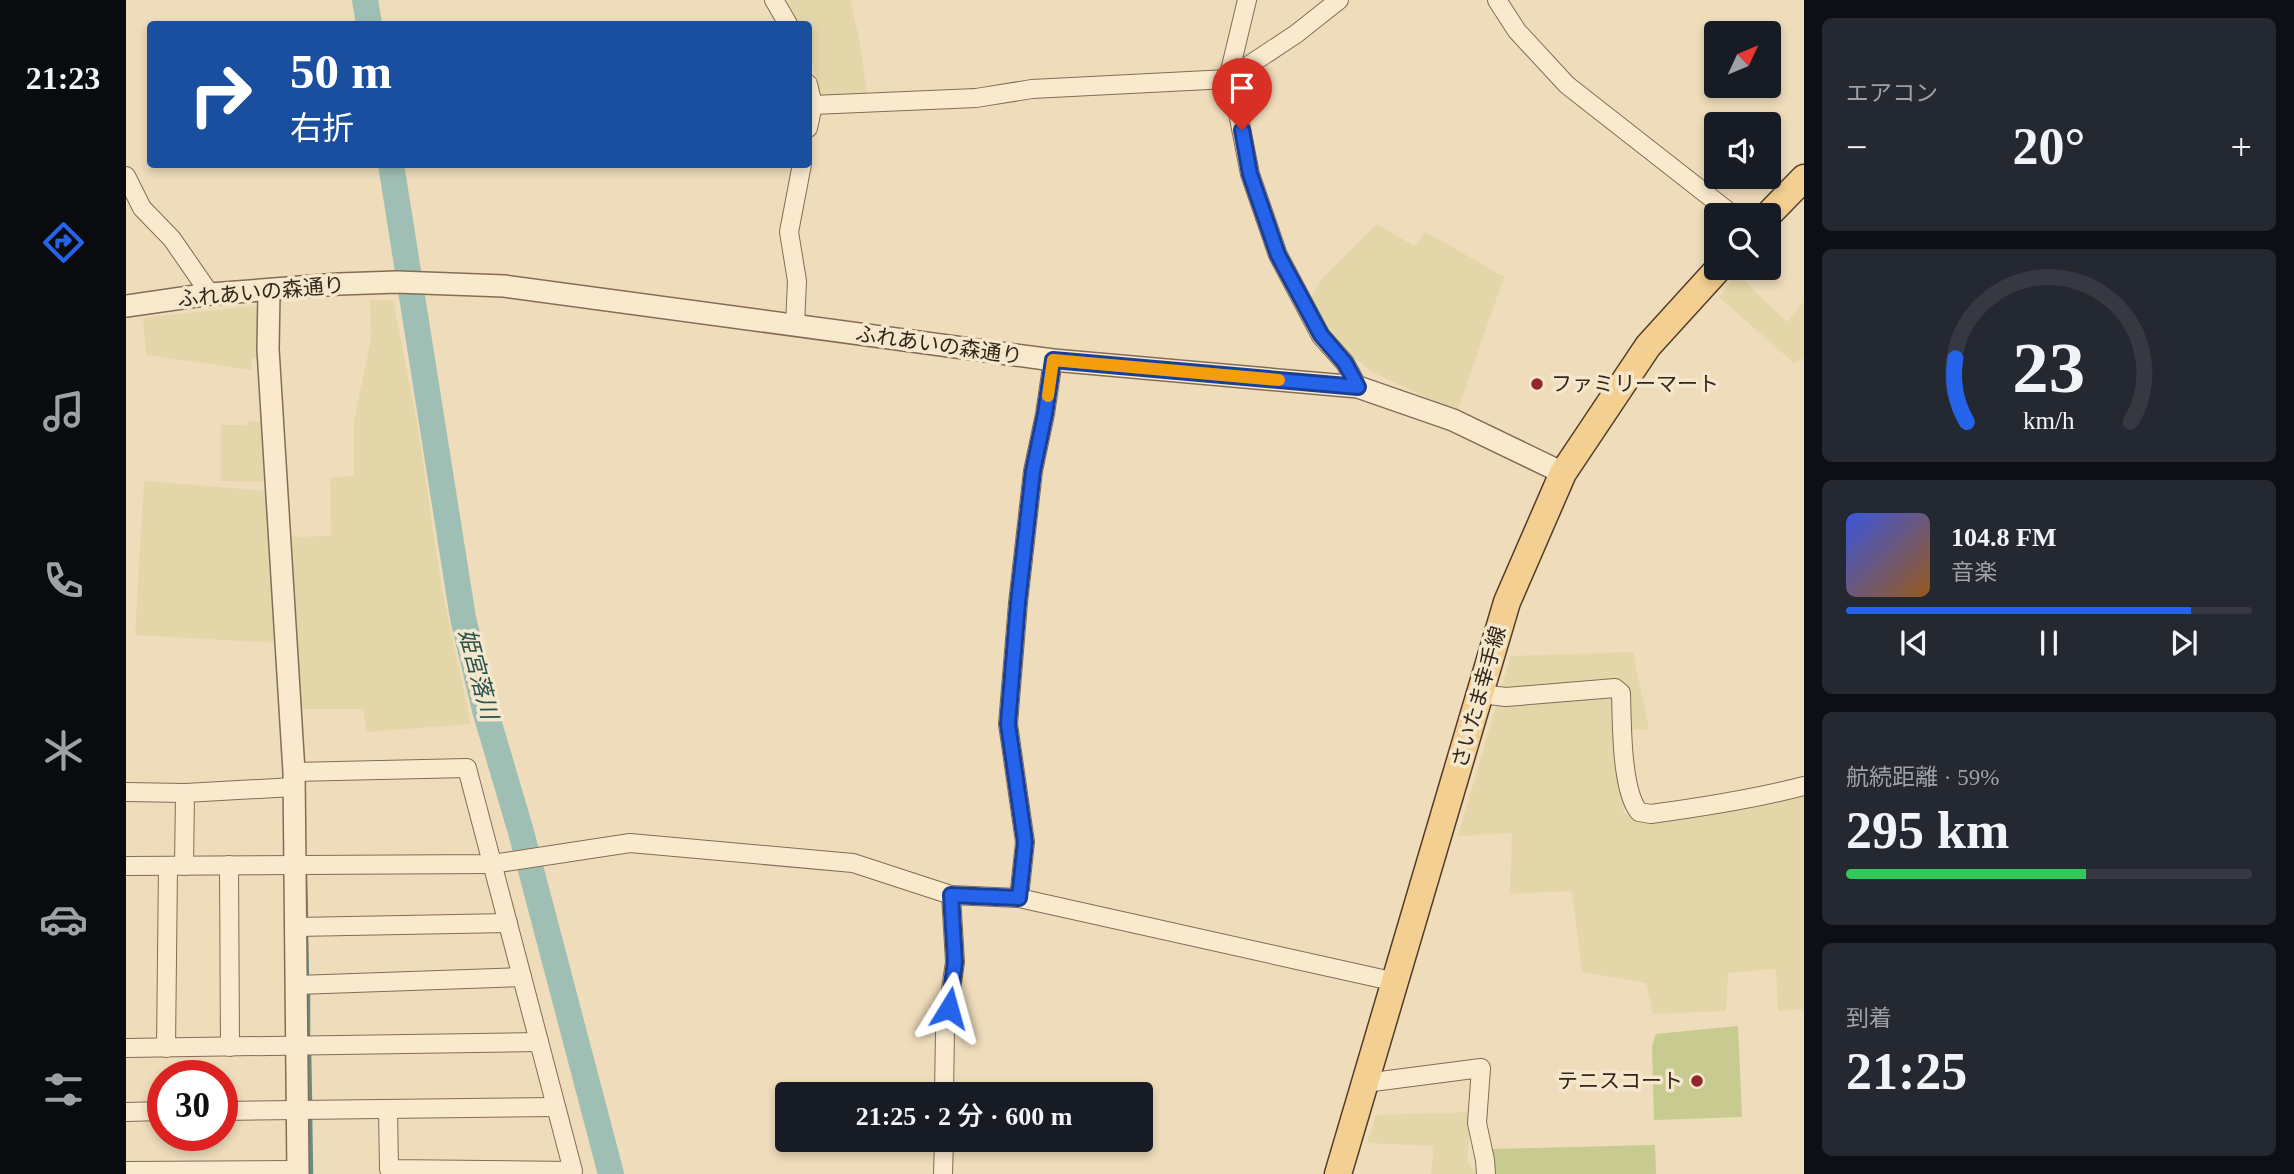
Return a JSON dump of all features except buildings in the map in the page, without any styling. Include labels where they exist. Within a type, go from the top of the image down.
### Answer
[{"type":"main road","points":[[1780,203],[1804,178]]},
{"type":"main road","name":"さいたま幸手線","points":[[1338,1174],[1507,603],[1563,473],[1648,346],[1708,280]]},
{"type":"street","points":[[774,0],[786,21]]},
{"type":"street","points":[[1247,0],[1228,79],[1237,108],[1250,174],[1278,255],[1321,335],[1345,363],[1358,387]]},
{"type":"street","points":[[813,106],[976,98],[1032,89],[1228,79],[1286,41],[1339,0]]},
{"type":"street","points":[[1497,0],[1517,31],[1567,85],[1718,203]]},
{"type":"street","points":[[812,102],[812,110]]},
{"type":"street","points":[[795,325],[797,281],[789,232],[801,168]]},
{"type":"street","points":[[126,176],[142,208],[172,239],[210,294]]},
{"type":"street","name":"ふれあいの森通り","points":[[126,306],[210,294],[269,292],[339,284],[425,282],[504,286],[1053,360],[1358,387],[1453,420],[1563,473]]},
{"type":"street","points":[[126,1171],[298,1172],[294,780],[268,349],[269,292]]},
{"type":"street","points":[[1019,898],[1025,842],[1008,724],[1033,471],[1053,360]]},
{"type":"street","points":[[1480,694],[1506,698],[1615,688],[1621,693],[1623,747],[1632,803],[1639,812],[1651,814],[1743,802],[1760,795],[1804,786]]},
{"type":"street","points":[[126,792],[185,793],[294,780],[467,768],[497,862],[508,923],[573,1171],[389,1169],[387,1109]]},
{"type":"street","points":[[166,1048],[176,866],[185,793]]},
{"type":"street","points":[[126,866],[497,862],[630,843],[853,863],[951,895],[1019,898],[1396,982]]},
{"type":"street","points":[[229,865],[230,1047]]},
{"type":"street","points":[[944,1082],[945,1031],[955,962],[951,895]]},
{"type":"street","points":[[296,927],[508,923]]},
{"type":"street","points":[[297,985],[522,977]]},
{"type":"street","points":[[126,1048],[539,1042]]},
{"type":"street","points":[[1366,1083],[1481,1068],[1477,1123],[1486,1174]]},
{"type":"street","points":[[238,1111],[556,1108]]},
{"type":"street","points":[[126,1112],[147,1111]]},
{"type":"street","points":[[943,1174],[944,1152]]},
{"type":"shaded area","points":[[787,0],[850,0],[860,43],[868,99],[822,98],[812,62],[812,21],[795,21]]},
{"type":"shaded area","points":[[1377,224],[1414,246],[1426,232],[1504,277],[1457,412],[1374,373],[1332,339],[1310,300],[1322,279]]},
{"type":"shaded area","points":[[1732,280],[1743,280],[1787,322],[1804,301],[1804,358],[1794,363],[1719,297]]},
{"type":"shaded area","points":[[370,300],[393,300],[417,422],[442,590],[471,724],[367,732],[363,709],[299,709],[292,596],[292,537],[331,536],[330,478],[354,475],[354,420],[371,339]]},
{"type":"shaded area","points":[[255,306],[262,316],[260,358],[251,358],[252,370],[146,355],[143,318]]},
{"type":"shaded area","points":[[248,421],[263,422],[266,482],[221,481],[221,425],[247,425]]},
{"type":"shaded area","points":[[144,481],[268,491],[276,643],[135,635]]},
{"type":"shaded area","points":[[1633,652],[1649,730],[1612,730],[1624,814],[1640,820],[1746,809],[1768,800],[1804,792],[1804,1009],[1778,1011],[1776,969],[1728,973],[1726,1011],[1653,1014],[1646,983],[1582,972],[1572,891],[1510,894],[1512,833],[1458,836],[1511,656]]},
{"type":"shaded area","points":[[1472,1112],[1467,1161],[1476,1174],[1431,1174],[1434,1146],[1367,1143],[1376,1115]]},
{"type":"green space","name":"テニスコート","points":[[1738,1026],[1742,1117],[1654,1120],[1652,1046],[1656,1034]]},
{"type":"green space","name":"テニスコート","points":[[1655,1145],[1656,1174],[1493,1174],[1493,1149]]},
{"type":"waterway","name":"姫宮落川","points":[[365,0],[368,21]]},
{"type":"waterway","name":"姫宮落川","points":[[392,168],[463,618],[485,710],[521,832],[611,1174]]},
{"type":"waterway","points":[[305,875],[306,922]]},
{"type":"waterway","points":[[306,931],[307,982]]},
{"type":"waterway","points":[[308,990],[308,1041]]},
{"type":"waterway","points":[[309,1050],[310,1104]]},
{"type":"waterway","points":[[310,1113],[311,1174]]},
{"type":"slow traffic","points":[[1048,396],[1053,360],[1279,380]]},
{"type":"place","name":"ファミリーマート","points":[[1537,384]]},
{"type":"place","name":"テニスコート","points":[[1697,1081]]},
{"type":"route","points":[[949,1008],[955,962],[951,895],[1019,898],[1025,842],[1008,724],[1033,471],[1053,360],[1358,387],[1345,363],[1321,335],[1278,255],[1250,174],[1242,130]]}]
